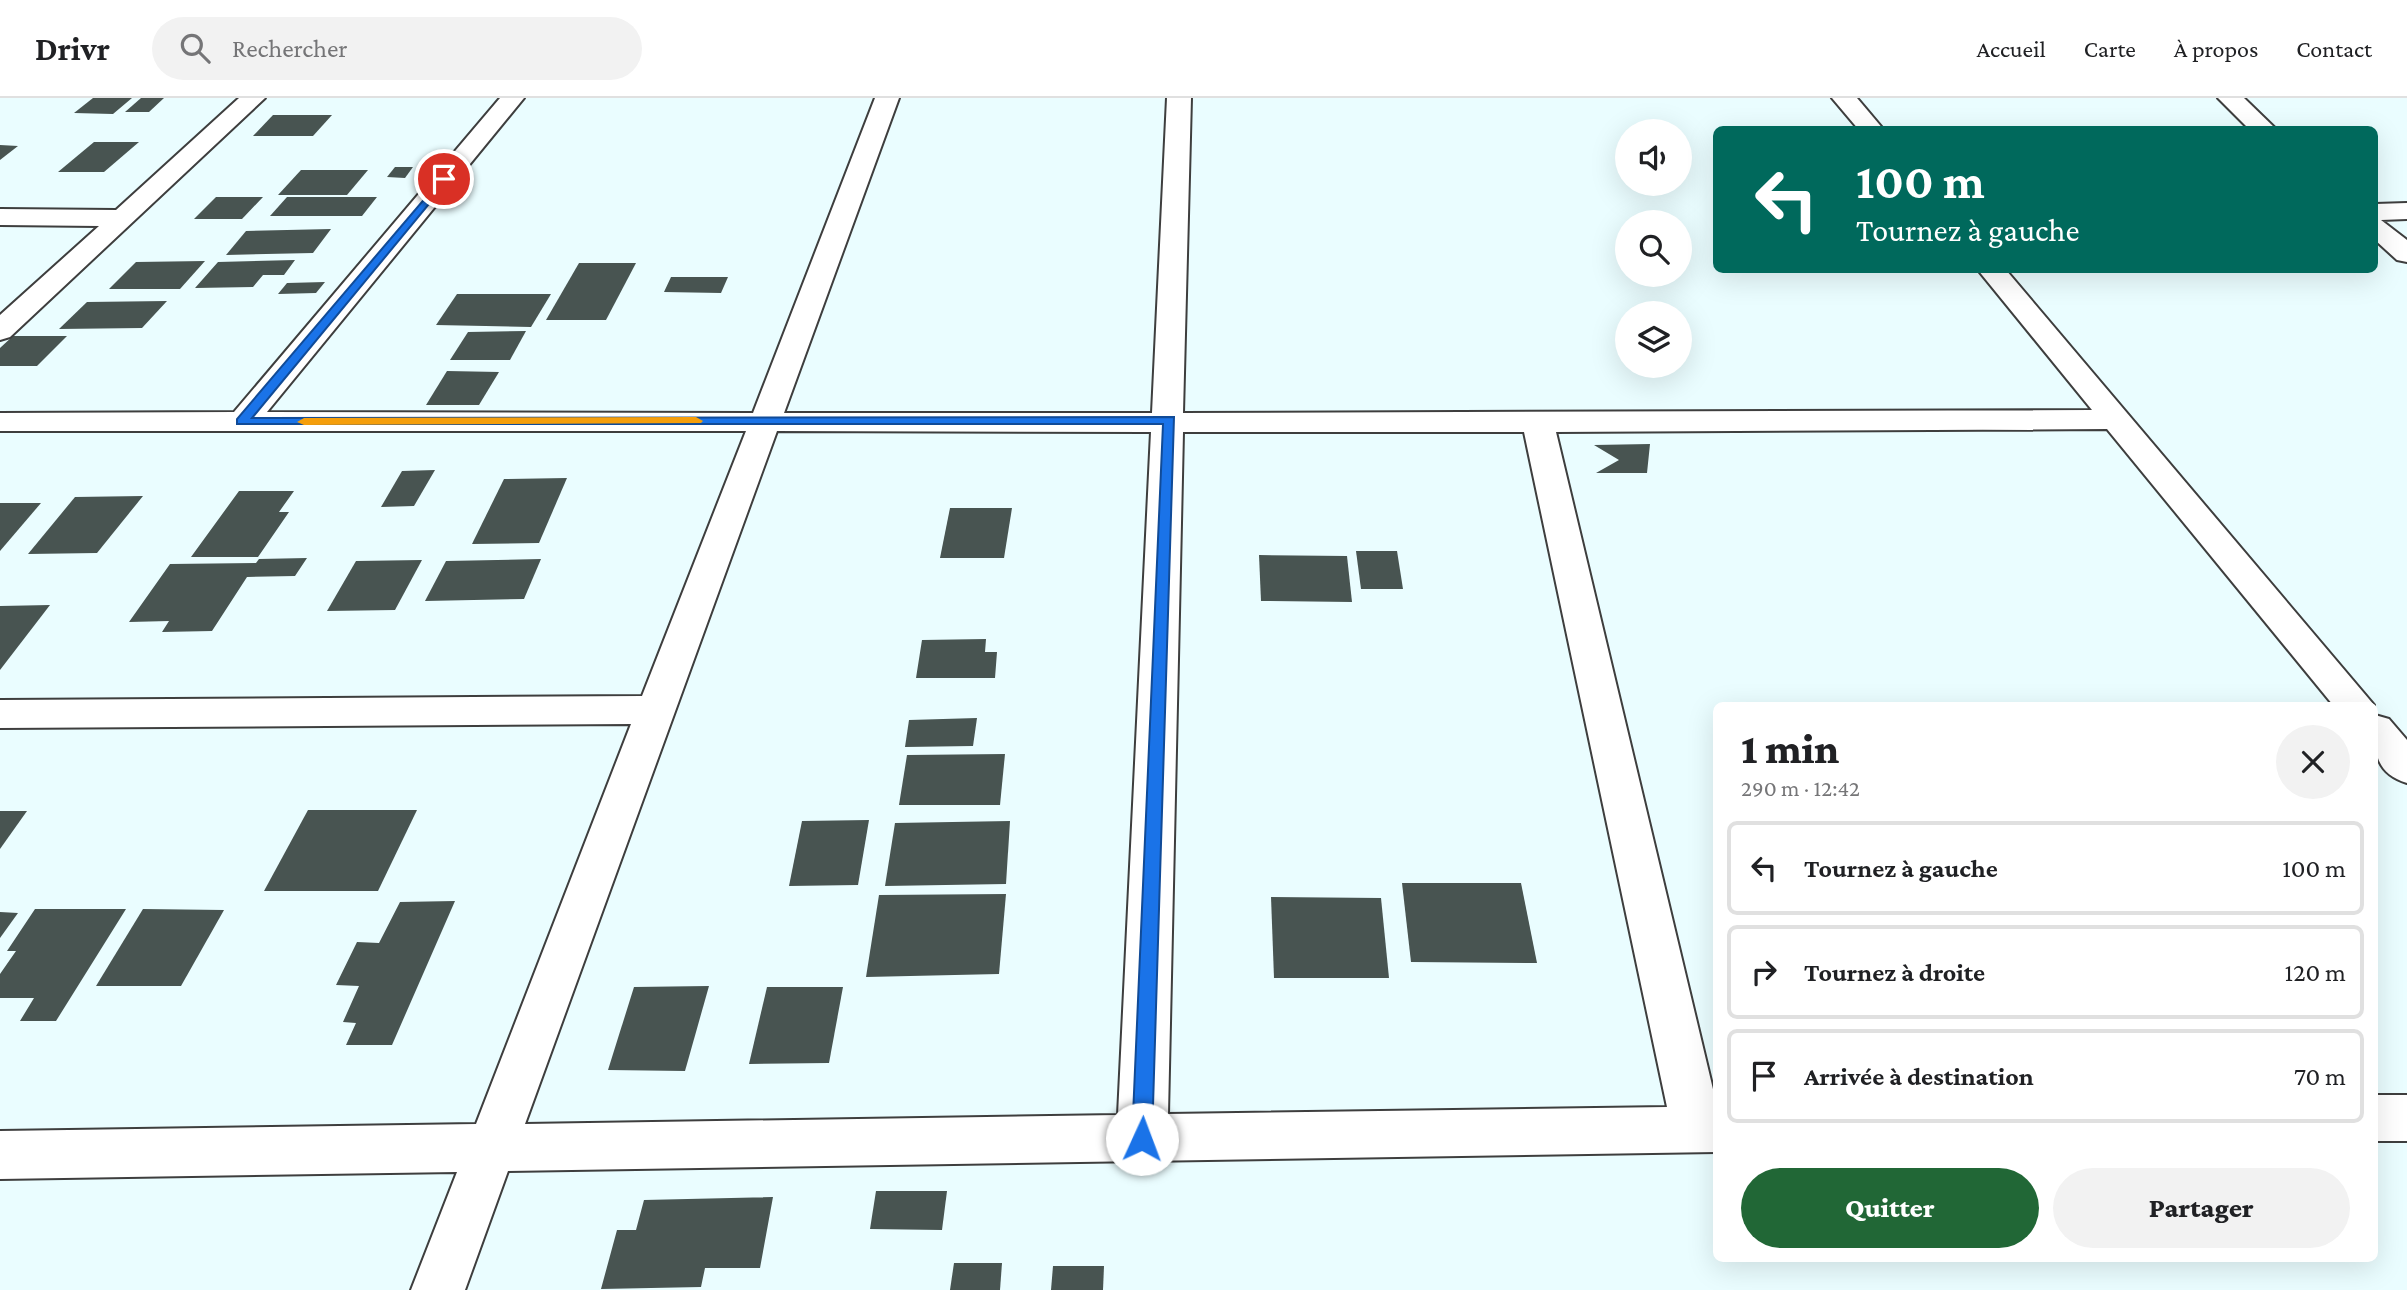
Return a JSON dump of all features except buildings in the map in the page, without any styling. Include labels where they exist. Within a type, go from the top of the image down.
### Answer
[{"type":"street","points":[[0,331],[253,98]]},
{"type":"street","points":[[242,422],[512,98]]},
{"type":"street","points":[[438,1290],[887,98]]},
{"type":"street","points":[[1142,1139],[1170,420],[1179,98]]},
{"type":"street","points":[[1844,98],[1868,126]]},
{"type":"street","points":[[2230,98],[2261,126]]},
{"type":"street","points":[[2378,212],[2407,212]]},
{"type":"street","points":[[0,217],[124,218]]},
{"type":"street","points":[[2378,229],[2407,254]]},
{"type":"street","points":[[1994,273],[2352,702]]},
{"type":"street","points":[[0,422],[1170,420],[1538,424],[2116,419]]},
{"type":"street","points":[[0,1155],[1707,1129],[1538,424]]},
{"type":"street","points":[[0,714],[657,710]]},
{"type":"street","points":[[2378,733],[2407,768]]},
{"type":"street","points":[[2378,1118],[2407,1118]]},
{"type":"slow traffic","points":[[304,422],[696,421]]},
{"type":"route","points":[[444,179],[242,422],[1170,420],[1142,1139]]}]
